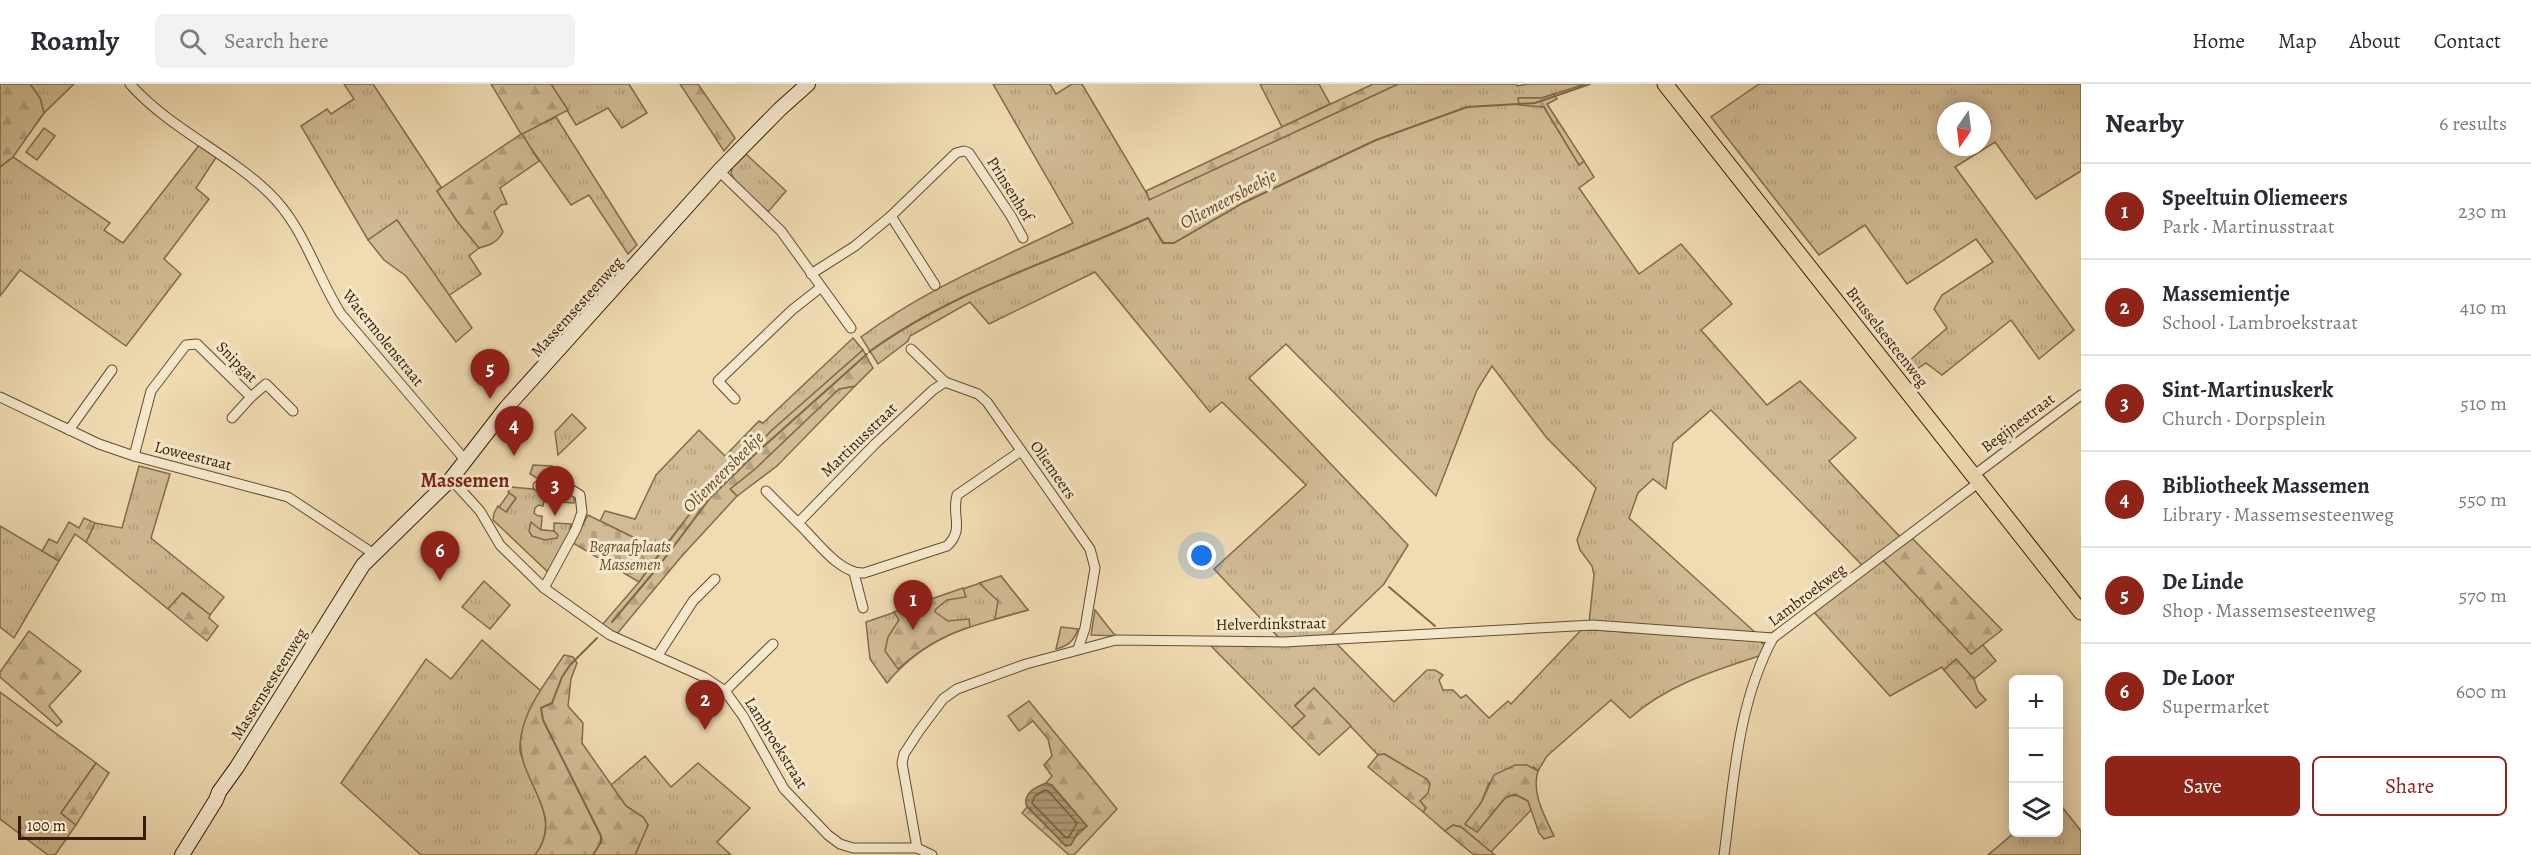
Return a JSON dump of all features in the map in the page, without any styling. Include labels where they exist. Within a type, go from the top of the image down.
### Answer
[{"type":"main road","name":"Massemsesteenweg","points":[[182,855],[353,578],[374,554],[451,479],[506,408],[719,171],[808,84]]},
{"type":"main road","name":"Brusselsesteenweg","points":[[1665,84],[2081,612]]},
{"type":"street","name":"Watermolenstraat","points":[[130,84],[166,117],[247,174],[282,207],[296,224],[341,314],[466,461]]},
{"type":"street","name":"Prinsenhof","points":[[811,274],[855,246],[891,216],[956,153],[964,151],[969,153],[1023,238]]},
{"type":"street","points":[[719,171],[781,231],[851,328]]},
{"type":"street","points":[[891,216],[936,285]]},
{"type":"street","points":[[735,399],[718,381],[792,310],[820,288]]},
{"type":"street","name":"Snipgat","points":[[134,456],[151,391],[186,345],[197,344],[251,397]]},
{"type":"street","name":"Oliemeers","points":[[911,349],[945,382],[978,394],[987,402],[1090,549],[1095,568],[1085,628],[1078,649]]},
{"type":"street","points":[[69,430],[112,370]]},
{"type":"street","name":"Martinusstraat","points":[[798,523],[875,444],[933,390],[945,382]]},
{"type":"street","name":"Snipgat","points":[[232,418],[266,384],[293,411]]},
{"type":"street","name":"Begijnestraat","points":[[1975,479],[2081,395]]},
{"type":"street","name":"Loweestraat","points":[[0,397],[99,444],[134,456],[288,497],[374,554]]},
{"type":"street","points":[[766,491],[842,568],[854,573],[864,573],[947,546],[955,539],[958,530],[954,505],[957,495],[1022,451]]},
{"type":"street","name":"Lambroekstraat","points":[[451,479],[480,511],[500,544],[544,588],[610,635],[704,677],[725,691],[743,716],[784,789],[828,835],[840,844],[853,848],[886,852],[917,848],[932,855]]},
{"type":"street","name":"Lambroekweg","points":[[1724,855],[1744,715],[1761,662],[1773,638],[1975,479]]},
{"type":"street","points":[[538,486],[567,487],[580,495],[582,512],[544,588]]},
{"type":"street","points":[[854,573],[863,608]]},
{"type":"street","points":[[658,655],[693,601],[715,579]]},
{"type":"street","name":"Helverdinkstraat","points":[[917,848],[902,763],[904,754],[918,731],[943,699],[971,683],[1078,649],[1116,640],[1284,642],[1593,626],[1773,638]]},
{"type":"street","name":"Lambroekstraat","points":[[725,691],[773,644]]},
{"type":"green space","points":[[0,84],[30,84],[40,98],[44,113],[13,157],[0,167]]},
{"type":"green space","points":[[30,84],[74,84],[44,113],[40,98]]},
{"type":"green space","points":[[344,84],[373,84],[441,187],[437,191],[479,248],[469,256],[481,274],[448,296],[397,220],[368,240],[301,126],[327,109],[331,114],[354,99]]},
{"type":"green space","points":[[491,84],[551,84],[568,110],[522,134],[539,161],[500,188],[507,204],[501,205],[494,212],[503,232],[493,243],[479,248],[437,191],[521,134]]},
{"type":"green space","points":[[551,84],[629,84],[647,113],[622,128],[608,108],[576,125]]},
{"type":"green space","points":[[680,84],[698,84],[735,138],[724,151]]},
{"type":"green space","points":[[993,84],[1050,84],[1056,94],[1072,84],[1082,84],[1150,199],[1398,84],[1516,84],[1517,86],[1585,84],[1542,98],[1518,98],[1544,107],[1579,165],[1584,161],[1594,177],[1579,188],[1639,274],[1681,244],[1732,304],[1701,330],[1767,405],[1800,381],[1856,438],[1829,461],[1901,538],[1862,565],[1711,410],[1673,443],[1666,489],[1653,479],[1638,493],[1629,518],[1757,634],[1589,623],[1594,575],[1592,566],[1580,550],[1577,540],[1596,488],[1546,437],[1492,366],[1477,390],[1436,496],[1286,344],[1249,378],[1408,545],[1384,584],[1330,636],[1280,639],[1214,569],[1306,485],[1222,402],[1210,412],[1095,272],[989,324],[970,302],[910,336],[908,341],[878,364],[861,337],[911,304],[964,275],[1073,223]]},
{"type":"green space","points":[[1260,84],[1319,84],[1330,104],[1282,127]]},
{"type":"green space","points":[[1373,84],[1398,84],[1149,200],[1146,191]]},
{"type":"green space","points":[[1759,84],[2081,84],[2081,171],[2036,199],[1995,142],[1991,144],[1991,102],[1937,102],[1937,156],[1973,156],[1955,167],[2074,330],[2039,359],[2011,320],[1942,375],[1926,363],[1908,375],[1902,367],[1947,328],[1934,309],[1942,295],[1993,262],[1976,239],[1907,284],[1865,225],[1819,255],[1711,117]]},
{"type":"green space","points":[[1554,94],[1557,99],[1547,104],[1584,161],[1579,165],[1544,107],[1519,105],[1518,98],[1542,98]]},
{"type":"green space","points":[[556,117],[637,245],[628,254],[589,195],[571,205],[521,134]]},
{"type":"green space","points":[[44,128],[55,136],[37,160],[26,152]]},
{"type":"green space","points":[[200,144],[217,156],[196,188],[209,199],[164,259],[181,274],[126,346],[20,270],[0,296],[0,167],[13,157],[110,223],[104,230],[123,243]]},
{"type":"green space","points":[[746,154],[786,191],[768,212],[736,182],[731,174],[732,168]]},
{"type":"green space","points":[[397,220],[472,328],[456,342],[406,276],[384,260],[368,240]]},
{"type":"green space","points":[[853,338],[863,350],[771,431],[723,484],[689,515],[661,551],[600,521],[605,511],[635,519],[656,475],[699,430],[725,456],[759,421],[763,423]]},
{"type":"green space","points":[[863,350],[873,368],[855,386],[839,389],[755,469],[730,489],[737,496],[681,557],[616,635],[602,625],[639,582],[689,515],[723,484],[771,431]]},
{"type":"green space","points":[[855,386],[777,466],[737,496],[730,489],[755,469],[839,389]]},
{"type":"green space","points":[[572,414],[586,428],[558,455],[555,432]]},
{"type":"green space","points":[[533,465],[552,466],[550,481],[542,481],[530,474]]},
{"type":"green space","points":[[139,466],[170,474],[151,538],[224,597],[210,615],[183,593],[168,609],[86,542],[95,523],[122,528]]},
{"type":"green space","points":[[511,487],[574,493],[574,503],[544,501],[543,506],[539,505],[535,508],[534,513],[542,516],[541,530],[554,531],[554,523],[571,524],[569,539],[549,573],[493,520],[498,506],[507,511],[516,498],[508,492]]},
{"type":"green space","points":[[509,493],[516,498],[506,512],[499,507]]},
{"type":"green space","name":"Begraafplaats Massemen","points":[[588,515],[661,551],[639,582],[573,543]]},
{"type":"green space","points":[[84,518],[95,523],[86,542],[75,534],[59,561],[42,551],[49,539],[57,543],[69,522],[79,528]]},
{"type":"green space","points":[[531,522],[541,530],[554,531],[558,535],[557,538],[545,540],[532,536],[529,531]]},
{"type":"green space","points":[[0,526],[59,561],[14,638],[0,627]]},
{"type":"green space","points":[[1912,538],[2002,630],[1971,654],[1883,560]]},
{"type":"green space","points":[[1883,560],[1971,654],[1983,645],[1996,661],[1974,679],[1956,659],[1944,670],[1942,667],[1890,696],[1814,612]]},
{"type":"green space","points":[[1001,576],[1028,610],[968,628],[934,643],[902,666],[887,683],[870,659],[866,622]]},
{"type":"green space","points":[[1001,576],[1028,610],[995,619],[998,601],[979,583]]},
{"type":"green space","points":[[484,581],[510,605],[490,629],[462,607]]},
{"type":"green space","points":[[963,588],[966,597],[947,600],[935,612],[948,621],[969,619],[970,627],[931,644],[898,669],[885,651],[888,637],[899,620],[894,612]]},
{"type":"green space","points":[[182,593],[210,615],[209,618],[218,626],[207,641],[168,609]]},
{"type":"green space","points":[[1095,610],[1113,633],[1117,636],[1091,635]]},
{"type":"green space","points":[[1061,627],[1078,629],[1070,642],[1056,649]]},
{"type":"green space","points":[[1582,629],[1759,641],[1765,645],[1759,656],[1691,680],[1659,696],[1630,718],[1611,700],[1547,756],[1538,771],[1534,767],[1489,783],[1481,803],[1466,823],[1477,832],[1508,796],[1517,796],[1528,801],[1531,810],[1491,852],[1461,827],[1453,825],[1445,831],[1423,812],[1426,808],[1420,801],[1427,780],[1385,754],[1378,755],[1314,688],[1295,705],[1305,716],[1292,728],[1208,643],[1335,642],[1394,702],[1427,670],[1435,670],[1443,675],[1439,680],[1443,690],[1453,690],[1461,698],[1466,695],[1489,718],[1508,701],[1511,704]]},
{"type":"green space","points":[[29,631],[81,671],[49,706],[62,722],[57,726],[0,677],[0,672]]},
{"type":"green space","points":[[482,640],[541,691],[523,727],[520,751],[544,812],[545,833],[542,844],[535,855],[421,855],[341,783],[426,659],[451,679]]},
{"type":"green space","points":[[564,655],[573,657],[577,663],[571,679],[568,706],[583,723],[582,743],[626,806],[643,817],[648,825],[635,855],[535,855],[544,840],[546,825],[538,796],[525,768],[521,753],[521,737],[532,704]]},
{"type":"green space","points":[[1956,659],[1974,679],[1978,691],[1986,700],[1976,708],[1944,670]]},
{"type":"green space","points":[[1314,688],[1351,726],[1319,755],[1292,728],[1305,716],[1295,706]]},
{"type":"green space","points":[[0,692],[96,763],[61,813],[76,825],[55,855],[48,855],[0,819]]},
{"type":"green space","points":[[1029,701],[1117,809],[1074,855],[1069,855],[1022,813],[1027,807],[1066,846],[1087,826],[1052,785],[1046,783],[1052,776],[1044,765],[1052,756],[1048,739],[1033,721],[1019,731],[1008,716]]},
{"type":"green space","points":[[1384,754],[1427,779],[1430,784],[1428,793],[1420,801],[1426,808],[1423,812],[1368,767],[1378,755]]},
{"type":"green space","points":[[645,756],[671,787],[698,763],[750,808],[717,842],[731,855],[635,855],[648,825],[643,817],[626,806],[611,785]]},
{"type":"green space","points":[[96,763],[109,773],[76,825],[61,813]]},
{"type":"green space","points":[[1515,765],[1527,765],[1538,771],[1536,788],[1543,813],[1554,836],[1544,839],[1539,833],[1528,801],[1515,794],[1505,798],[1477,832],[1465,824],[1481,803],[1494,775]]},
{"type":"green space","points":[[2063,808],[2081,831],[2081,855],[1988,855],[2009,837],[2063,837]]},
{"type":"green space","points":[[1453,825],[1461,827],[1495,855],[1474,855],[1445,831]]},
{"type":"water","points":[[1046,783],[1051,785],[1087,826],[1078,832],[1071,845],[1066,846],[1026,805],[1029,793]]},
{"type":"waterway","name":"Oliemeersbeekje","points":[[869,352],[935,311],[970,294],[1148,218],[1163,243],[1174,243],[1243,203],[1376,140],[1467,107],[1535,103],[1590,84]]},
{"type":"waterway","name":"Oliemeersbeekje","points":[[612,622],[658,567],[710,498],[754,455],[867,354]]},
{"type":"waterway","points":[[1389,587],[1435,626]]},
{"type":"waterway","name":"Oliemeersbeekje","points":[[593,855],[601,842],[601,836],[543,720],[541,708],[552,703],[562,677],[570,665],[597,638]]},
{"type":"place","name":"De Linde","points":[[490,399]]},
{"type":"place","name":"Bibliotheek Massemen","points":[[514,456]]},
{"type":"place","name":"Sint-Martinuskerk","points":[[555,516]]},
{"type":"place","name":"De Loor","points":[[440,581]]},
{"type":"place","name":"Speeltuin Oliemeers","points":[[913,630]]},
{"type":"place","name":"Massemientje","points":[[705,730]]},
{"type":"district","name":"Massemen","points":[[465,480]]}]
